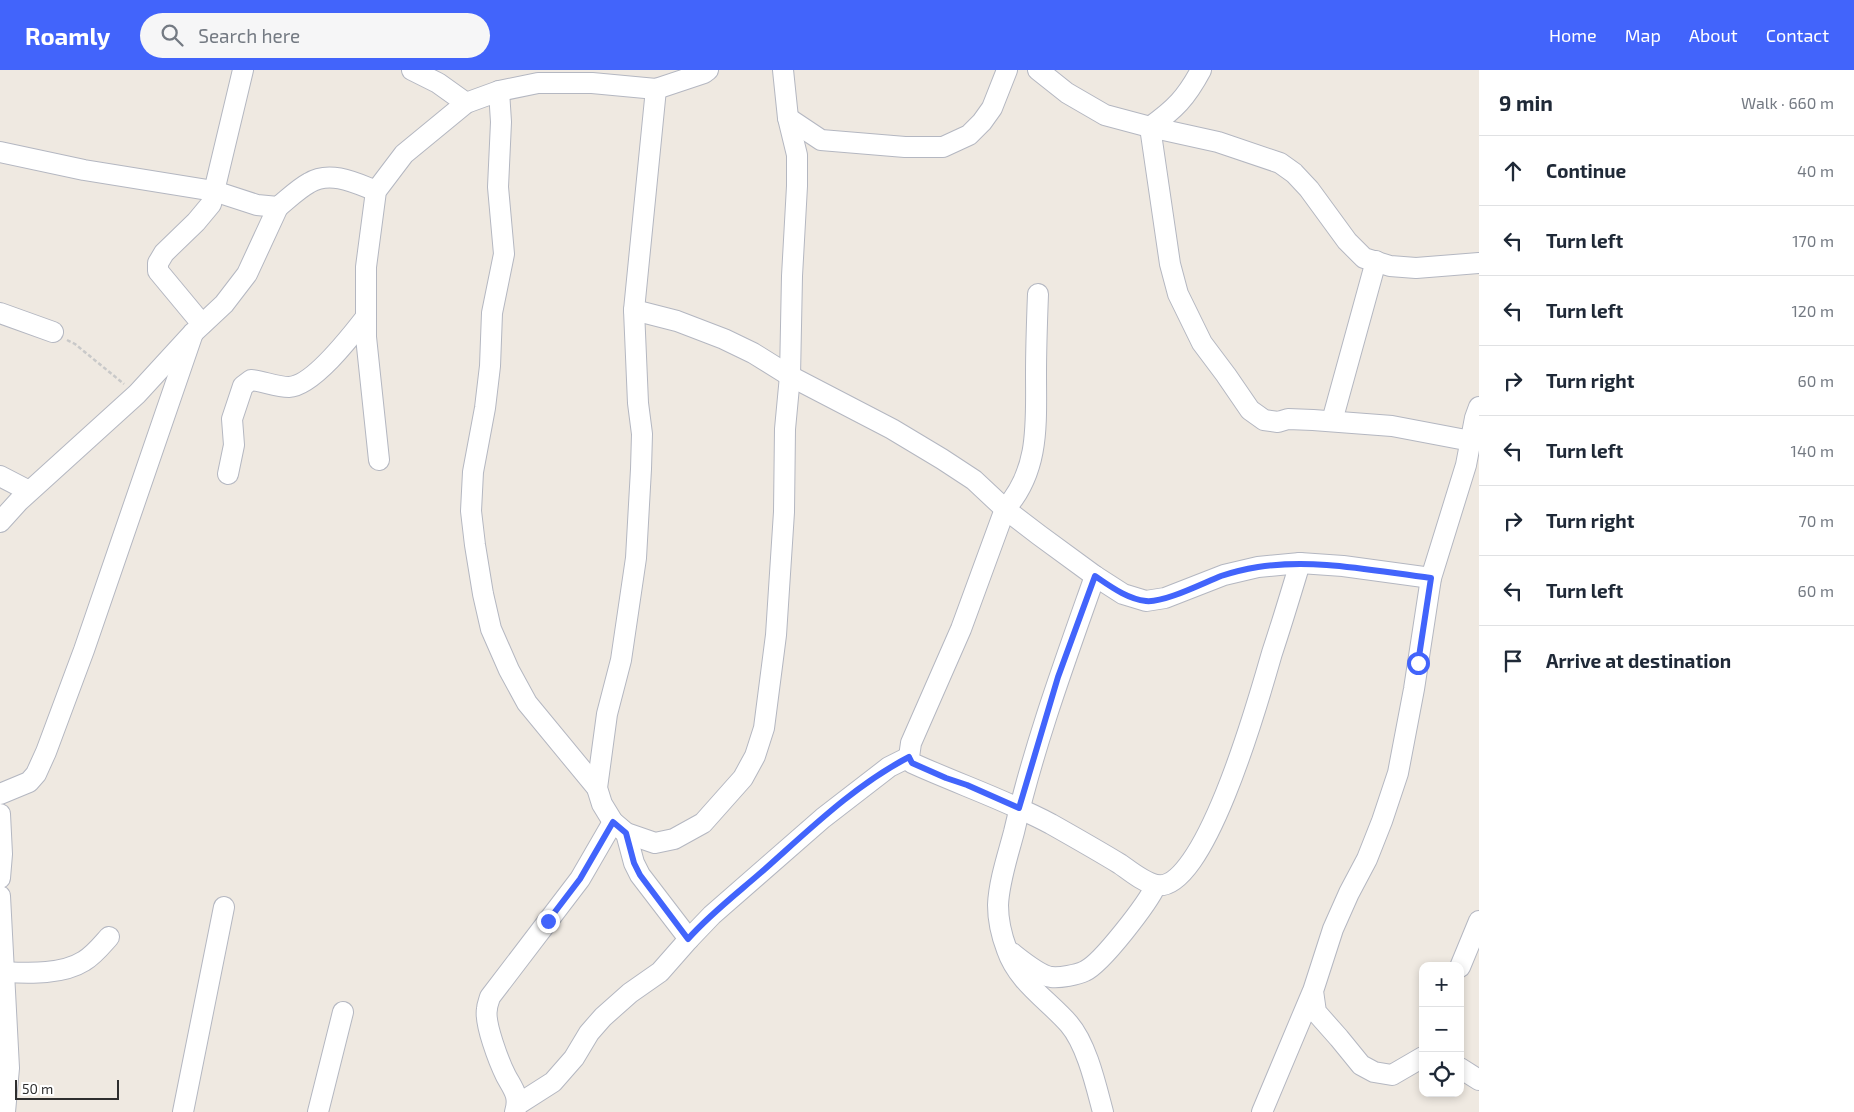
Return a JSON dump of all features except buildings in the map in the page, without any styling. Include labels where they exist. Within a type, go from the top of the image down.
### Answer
[{"type":"street","points":[[197,329],[158,271],[158,262],[171,244],[211,204],[243,70]]},
{"type":"street","points":[[412,70],[438,83],[466,103]]},
{"type":"street","points":[[378,460],[366,337],[366,267],[376,191],[404,154],[466,103],[499,91],[538,84],[583,83],[656,90],[708,70]]},
{"type":"street","points":[[619,827],[655,843],[674,839],[703,823],[743,778],[756,756],[764,728],[776,635],[784,512],[785,429],[790,376],[797,156],[788,118],[783,70]]},
{"type":"street","points":[[788,118],[822,140],[906,148],[943,147],[969,135],[982,122],[992,108],[1007,70]]},
{"type":"street","points":[[1038,70],[1067,93],[1105,114],[1150,127],[1218,142],[1280,163],[1294,173],[1309,189],[1347,241],[1364,258],[1390,266],[1416,268],[1479,263]]},
{"type":"street","points":[[1150,127],[1173,111],[1192,88],[1201,70]]},
{"type":"street","points":[[656,90],[634,310],[638,403],[642,434],[642,469],[636,558],[621,660],[608,714],[598,788],[602,804],[619,827],[640,875],[688,939]]},
{"type":"street","points":[[499,91],[501,122],[498,187],[504,254],[492,313],[486,408],[473,472],[472,511],[475,545],[491,629],[509,670],[528,703],[598,788]]},
{"type":"street","points":[[1150,127],[1170,264],[1178,294],[1202,343],[1250,410],[1264,420],[1332,421],[1392,426],[1471,442]]},
{"type":"street","points":[[0,152],[84,170],[214,191],[257,205],[278,207]]},
{"type":"street","points":[[0,522],[29,491],[137,394],[197,329],[224,304],[247,274],[278,207],[310,182],[324,177],[342,179],[376,191]]},
{"type":"street","points":[[1332,421],[1376,261]]},
{"type":"street","points":[[1038,294],[1035,441],[1024,481],[1015,497],[1005,509],[961,629],[911,743],[909,757],[912,763],[1019,808],[1085,843],[1141,878],[1156,885],[1168,884],[1176,879],[1186,868],[1200,848],[1215,819],[1260,698],[1300,563]]},
{"type":"street","points":[[634,310],[677,321],[724,339],[753,353],[790,376],[892,429],[942,458],[974,480],[1005,509],[1095,576],[1123,594],[1146,601],[1165,598],[1224,575],[1258,567],[1300,563],[1343,566],[1431,578]]},
{"type":"street","points":[[0,313],[53,332]]},
{"type":"street","points":[[228,474],[234,445],[232,419],[243,386],[251,380],[260,380],[290,387],[302,382],[342,349],[366,317]]},
{"type":"street","points":[[0,794],[29,782],[36,774],[46,752],[197,329]]},
{"type":"street","points":[[1262,1112],[1313,991],[1320,963],[1333,929],[1367,859],[1398,773],[1413,697],[1431,578],[1449,524],[1479,407]]},
{"type":"street","points":[[0,476],[29,491]]},
{"type":"street","points":[[1095,576],[1058,677],[1019,808],[998,906],[1006,948],[1012,962],[1032,988],[1062,1016],[1076,1034],[1089,1064],[1103,1112]]},
{"type":"street","points":[[516,1109],[553,1082],[574,1058],[589,1033],[603,1017],[630,992],[660,972],[688,939],[712,915],[823,818],[889,767],[909,757]]},
{"type":"street","points":[[0,814],[2,854],[0,878]]},
{"type":"street","points":[[516,1109],[516,1091],[506,1077],[494,1046],[488,1022],[486,1010],[490,997],[619,827]]},
{"type":"street","points":[[1006,948],[1051,977],[1069,976],[1086,971],[1130,925],[1151,896],[1156,885]]},
{"type":"street","points":[[0,896],[9,1068],[5,1112]]},
{"type":"street","points":[[183,1112],[224,907]]},
{"type":"street","points":[[1462,962],[1479,921]]},
{"type":"street","points":[[3,972],[64,969],[83,962],[97,951],[108,936]]},
{"type":"street","points":[[1313,991],[1316,1012],[1360,1065],[1374,1072],[1392,1075],[1419,1058]]},
{"type":"street","points":[[318,1112],[343,1012]]},
{"type":"street","points":[[1464,1071],[1479,1080]]},
{"type":"path","points":[[53,332],[75,344],[137,394]]},
{"type":"route","points":[[548,921],[580,879],[613,822],[626,833],[634,863],[640,875],[688,939],[712,915],[823,818],[889,767],[909,757],[912,763],[1019,808],[1058,677],[1095,576],[1123,594],[1146,601],[1165,598],[1224,575],[1258,567],[1300,563],[1343,566],[1431,578],[1418,663]]}]
